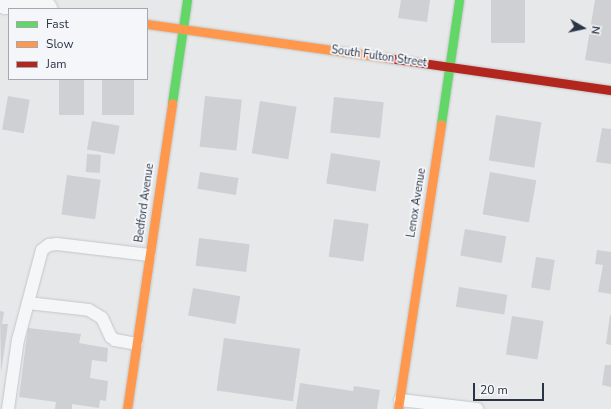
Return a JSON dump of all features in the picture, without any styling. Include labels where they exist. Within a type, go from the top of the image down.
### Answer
[{"type":"street","name":"Bedford Avenue","points":[[127,409],[187,0]]},
{"type":"street","name":"Lenox Avenue","points":[[399,405],[459,0]]},
{"type":"street","points":[[0,2],[39,8]]},
{"type":"street","name":"South Fulton Street","points":[[148,24],[611,90]]},
{"type":"lane","points":[[8,409],[18,340],[42,250],[49,245],[57,244],[149,256]]},
{"type":"lane","points":[[28,303],[89,310],[102,318],[111,337],[115,340],[137,344]]},
{"type":"lane","points":[[399,405],[477,409]]},
{"type":"building","points":[[401,0],[430,0],[427,22],[398,18]]},
{"type":"building","points":[[491,0],[525,0],[525,43],[491,43]]},
{"type":"building","points":[[595,0],[611,0],[611,64],[585,60]]},
{"type":"building","points":[[59,80],[84,80],[84,115],[59,115]]},
{"type":"building","points":[[102,80],[134,80],[134,115],[102,115]]},
{"type":"building","points":[[8,96],[30,100],[24,133],[2,129]]},
{"type":"building","points":[[205,96],[242,100],[236,151],[200,147]]},
{"type":"building","points":[[334,97],[384,102],[380,138],[330,133]]},
{"type":"building","points":[[260,101],[297,107],[288,159],[252,153]]},
{"type":"building","points":[[496,115],[541,122],[534,168],[489,160]]},
{"type":"building","points":[[92,121],[120,126],[115,154],[87,150]]},
{"type":"building","points":[[602,128],[611,129],[611,164],[596,162]]},
{"type":"building","points":[[331,153],[380,161],[376,191],[326,184]]},
{"type":"building","points":[[87,154],[101,155],[100,173],[86,172]]},
{"type":"building","points":[[200,172],[239,178],[236,195],[197,189]]},
{"type":"building","points":[[490,172],[536,180],[529,223],[483,214]]},
{"type":"building","points":[[67,175],[101,180],[95,219],[61,215]]},
{"type":"building","points":[[334,219],[369,224],[363,262],[329,257]]},
{"type":"building","points":[[465,229],[506,236],[502,263],[460,256]]},
{"type":"building","points":[[199,238],[250,244],[246,272],[196,266]]},
{"type":"building","points":[[597,250],[611,252],[611,294],[598,292],[603,265],[595,264]]},
{"type":"building","points":[[536,257],[555,260],[550,291],[531,288]]},
{"type":"building","points":[[459,287],[507,295],[504,314],[456,307]]},
{"type":"building","points":[[193,288],[240,296],[235,324],[188,316]]},
{"type":"building","points":[[0,311],[4,312],[2,324],[8,324],[1,373]]},
{"type":"building","points":[[611,315],[611,345],[606,344]]},
{"type":"building","points":[[512,316],[544,321],[538,360],[506,355]]},
{"type":"building","points":[[28,328],[81,334],[79,343],[108,348],[107,362],[92,360],[90,378],[108,381],[106,401],[100,400],[99,408],[72,404],[72,409],[55,409],[56,402],[19,397]]},
{"type":"building","points":[[224,338],[300,349],[293,401],[217,390]]},
{"type":"building","points":[[605,365],[611,365],[611,387],[602,385]]},
{"type":"building","points":[[300,383],[353,391],[354,386],[380,390],[377,409],[296,409]]},
{"type":"traffic: fast","points":[[172,103],[187,0]]},
{"type":"traffic: fast","points":[[441,124],[459,0]]},
{"type":"traffic: slow","points":[[148,24],[388,58]]},
{"type":"traffic: slow","points":[[127,409],[172,103]]},
{"type":"traffic: slow","points":[[398,409],[441,124]]},
{"type":"traffic: jam","points":[[388,58],[611,90]]}]
